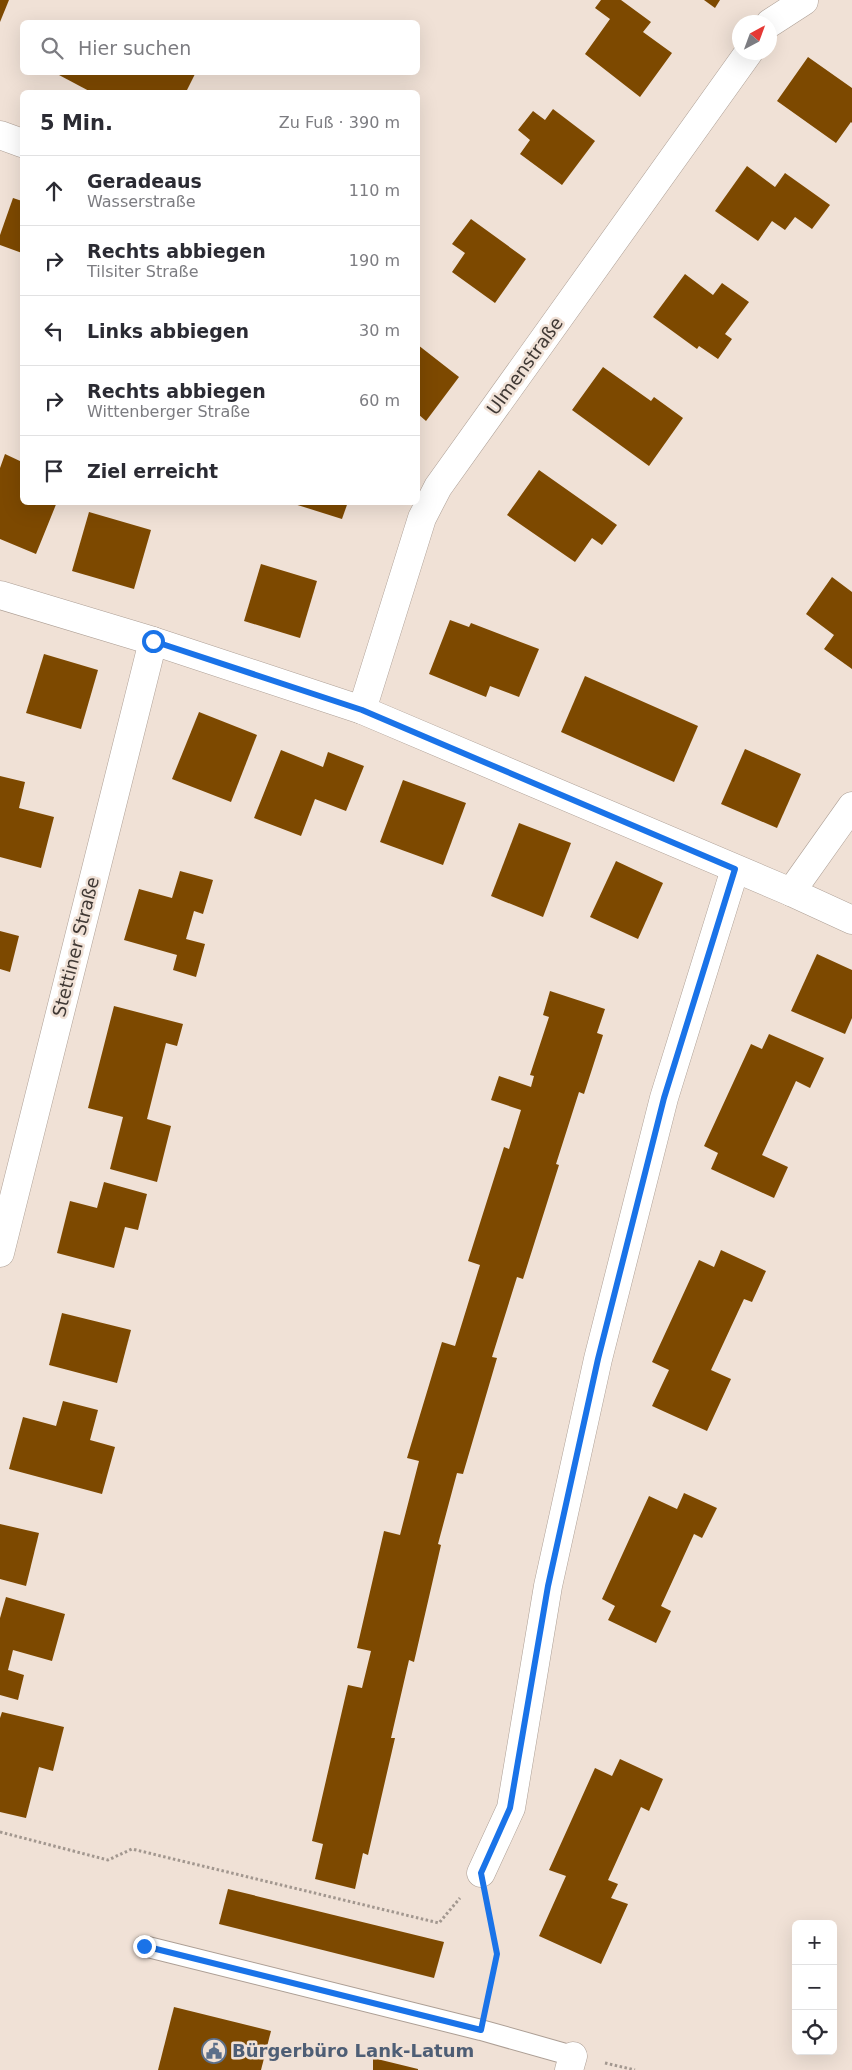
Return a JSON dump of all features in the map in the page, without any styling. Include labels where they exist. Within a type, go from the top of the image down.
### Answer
[{"type":"street","points":[[777,18],[804,1]]},
{"type":"street","name":"Ulmenstraße","points":[[362,710],[422,518],[438,487],[743,60]]},
{"type":"street","points":[[0,135],[20,142]]},
{"type":"street","points":[[0,595],[153,641],[362,710],[791,892],[852,920]]},
{"type":"street","name":"Stettiner Straße","points":[[0,1253],[153,641]]},
{"type":"street","points":[[791,892],[852,806]]},
{"type":"street","points":[[481,1873],[510,1808],[548,1586],[598,1359],[664,1098],[735,869]]},
{"type":"lane","points":[[144,1946],[481,2030],[571,2063]]},
{"type":"path","points":[[0,1832],[108,1860],[132,1849],[439,1923],[481,1873]]},
{"type":"path","points":[[481,1873],[497,1954],[481,2030]]},
{"type":"building","points":[[0,0],[9,0],[0,22]]},
{"type":"building","points":[[601,0],[621,0],[651,22],[643,32],[672,53],[640,97],[585,54],[610,19],[595,8]]},
{"type":"building","points":[[704,0],[720,0],[715,8]]},
{"type":"building","points":[[808,57],[852,88],[852,123],[836,143],[777,101]]},
{"type":"building","points":[[59,75],[194,75],[187,90],[87,90]]},
{"type":"building","points":[[553,109],[595,141],[562,185],[520,154],[530,140],[518,130],[533,111],[545,120]]},
{"type":"building","points":[[747,166],[775,187],[785,173],[830,205],[812,229],[795,217],[785,230],[772,221],[758,241],[715,211]]},
{"type":"building","points":[[13,198],[20,200],[20,252],[0,245],[0,235]]},
{"type":"building","points":[[471,219],[526,259],[495,303],[452,272],[465,253],[452,244]]},
{"type":"building","points":[[685,274],[713,295],[722,283],[749,302],[725,334],[732,339],[718,359],[699,346],[697,349],[653,317]]},
{"type":"building","points":[[420,347],[459,377],[426,421],[420,416]]},
{"type":"building","points":[[603,367],[651,401],[654,397],[683,418],[649,466],[572,410]]},
{"type":"building","points":[[5,454],[20,461],[20,505],[56,505],[36,554],[0,539],[0,468]]},
{"type":"building","points":[[539,470],[617,525],[602,545],[592,538],[575,562],[507,515]]},
{"type":"building","points":[[298,505],[347,505],[342,519]]},
{"type":"building","points":[[89,512],[151,530],[134,589],[72,571]]},
{"type":"building","points":[[261,564],[317,581],[300,638],[244,621]]},
{"type":"building","points":[[832,577],[852,592],[852,669],[824,649],[834,635],[806,614]]},
{"type":"building","points":[[450,620],[469,627],[471,623],[539,649],[519,697],[490,686],[486,697],[429,674]]},
{"type":"building","points":[[44,654],[98,670],[81,729],[26,713]]},
{"type":"building","points":[[585,676],[698,726],[674,782],[561,732]]},
{"type":"building","points":[[199,712],[257,735],[231,802],[172,779]]},
{"type":"building","points":[[745,749],[801,774],[777,828],[721,804]]},
{"type":"building","points":[[281,750],[323,767],[328,752],[364,766],[346,811],[315,799],[301,836],[254,818]]},
{"type":"building","points":[[0,776],[25,782],[19,808],[54,817],[41,868],[0,857]]},
{"type":"building","points":[[403,780],[466,803],[443,865],[380,842]]},
{"type":"building","points":[[519,823],[571,843],[543,917],[491,896]]},
{"type":"building","points":[[616,861],[663,883],[638,939],[590,917]]},
{"type":"building","points":[[180,871],[213,880],[203,914],[194,911],[186,939],[205,944],[196,977],[173,970],[177,955],[124,940],[139,889],[172,898]]},
{"type":"building","points":[[0,931],[19,936],[10,972],[0,969]]},
{"type":"building","points":[[817,954],[852,970],[852,1018],[845,1034],[791,1011]]},
{"type":"building","points":[[550,991],[605,1009],[597,1033],[603,1035],[584,1094],[579,1092],[556,1164],[559,1165],[523,1279],[517,1277],[492,1357],[497,1358],[463,1474],[457,1473],[438,1544],[441,1545],[414,1662],[409,1660],[391,1738],[395,1738],[368,1855],[363,1853],[355,1889],[315,1879],[323,1844],[312,1841],[348,1685],[362,1688],[371,1651],[357,1648],[384,1531],[400,1535],[419,1461],[407,1458],[442,1342],[455,1346],[480,1265],[468,1261],[504,1147],[509,1149],[521,1110],[491,1100],[499,1076],[531,1087],[534,1076],[530,1075],[549,1017],[543,1015]]},
{"type":"building","points":[[114,1006],[183,1024],[177,1046],[166,1043],[147,1119],[171,1126],[157,1182],[110,1169],[123,1117],[88,1108]]},
{"type":"building","points":[[769,1034],[824,1058],[810,1088],[796,1081],[762,1155],[788,1167],[774,1198],[711,1169],[718,1153],[704,1146],[751,1044],[762,1049]]},
{"type":"building","points":[[104,1182],[147,1194],[138,1230],[125,1227],[114,1268],[57,1253],[70,1201],[97,1208]]},
{"type":"building","points":[[721,1250],[766,1271],[752,1302],[744,1299],[711,1370],[731,1379],[707,1431],[652,1406],[669,1370],[652,1362],[699,1260],[714,1267]]},
{"type":"building","points":[[62,1313],[131,1330],[117,1383],[49,1365]]},
{"type":"building","points":[[63,1401],[98,1410],[90,1440],[115,1447],[102,1494],[9,1469],[23,1417],[56,1426]]},
{"type":"building","points":[[684,1493],[717,1508],[702,1538],[694,1534],[661,1606],[671,1611],[656,1643],[608,1620],[615,1606],[602,1599],[649,1496],[677,1509]]},
{"type":"building","points":[[0,1524],[39,1533],[26,1586],[0,1579]]},
{"type":"building","points":[[6,1597],[65,1614],[52,1661],[13,1650],[8,1670],[24,1675],[18,1700],[0,1695],[0,1618]]},
{"type":"building","points":[[2,1712],[64,1727],[53,1771],[39,1767],[26,1818],[0,1812],[0,1718]]},
{"type":"building","points":[[620,1759],[663,1779],[649,1811],[641,1807],[608,1880],[618,1884],[611,1898],[628,1904],[601,1964],[539,1936],[566,1876],[549,1870],[595,1768],[612,1776]]},
{"type":"building","points":[[228,1889],[444,1942],[434,1978],[219,1924]]},
{"type":"building","name":"Bürgerbüro Lank-Latum","points":[[174,2007],[271,2031],[261,2070],[158,2070]]},
{"type":"building","name":"Bürgerbüro Lank-Latum","points":[[373,2058],[418,2069],[418,2070],[373,2070]]},
{"type":"place","name":"Bürgerbüro Lank-Latum","points":[[214,2051]]},
{"type":"route","points":[[144,1946],[481,2030],[497,1954],[481,1873],[510,1808],[548,1586],[598,1359],[664,1098],[735,869],[362,710],[153,641]]}]
